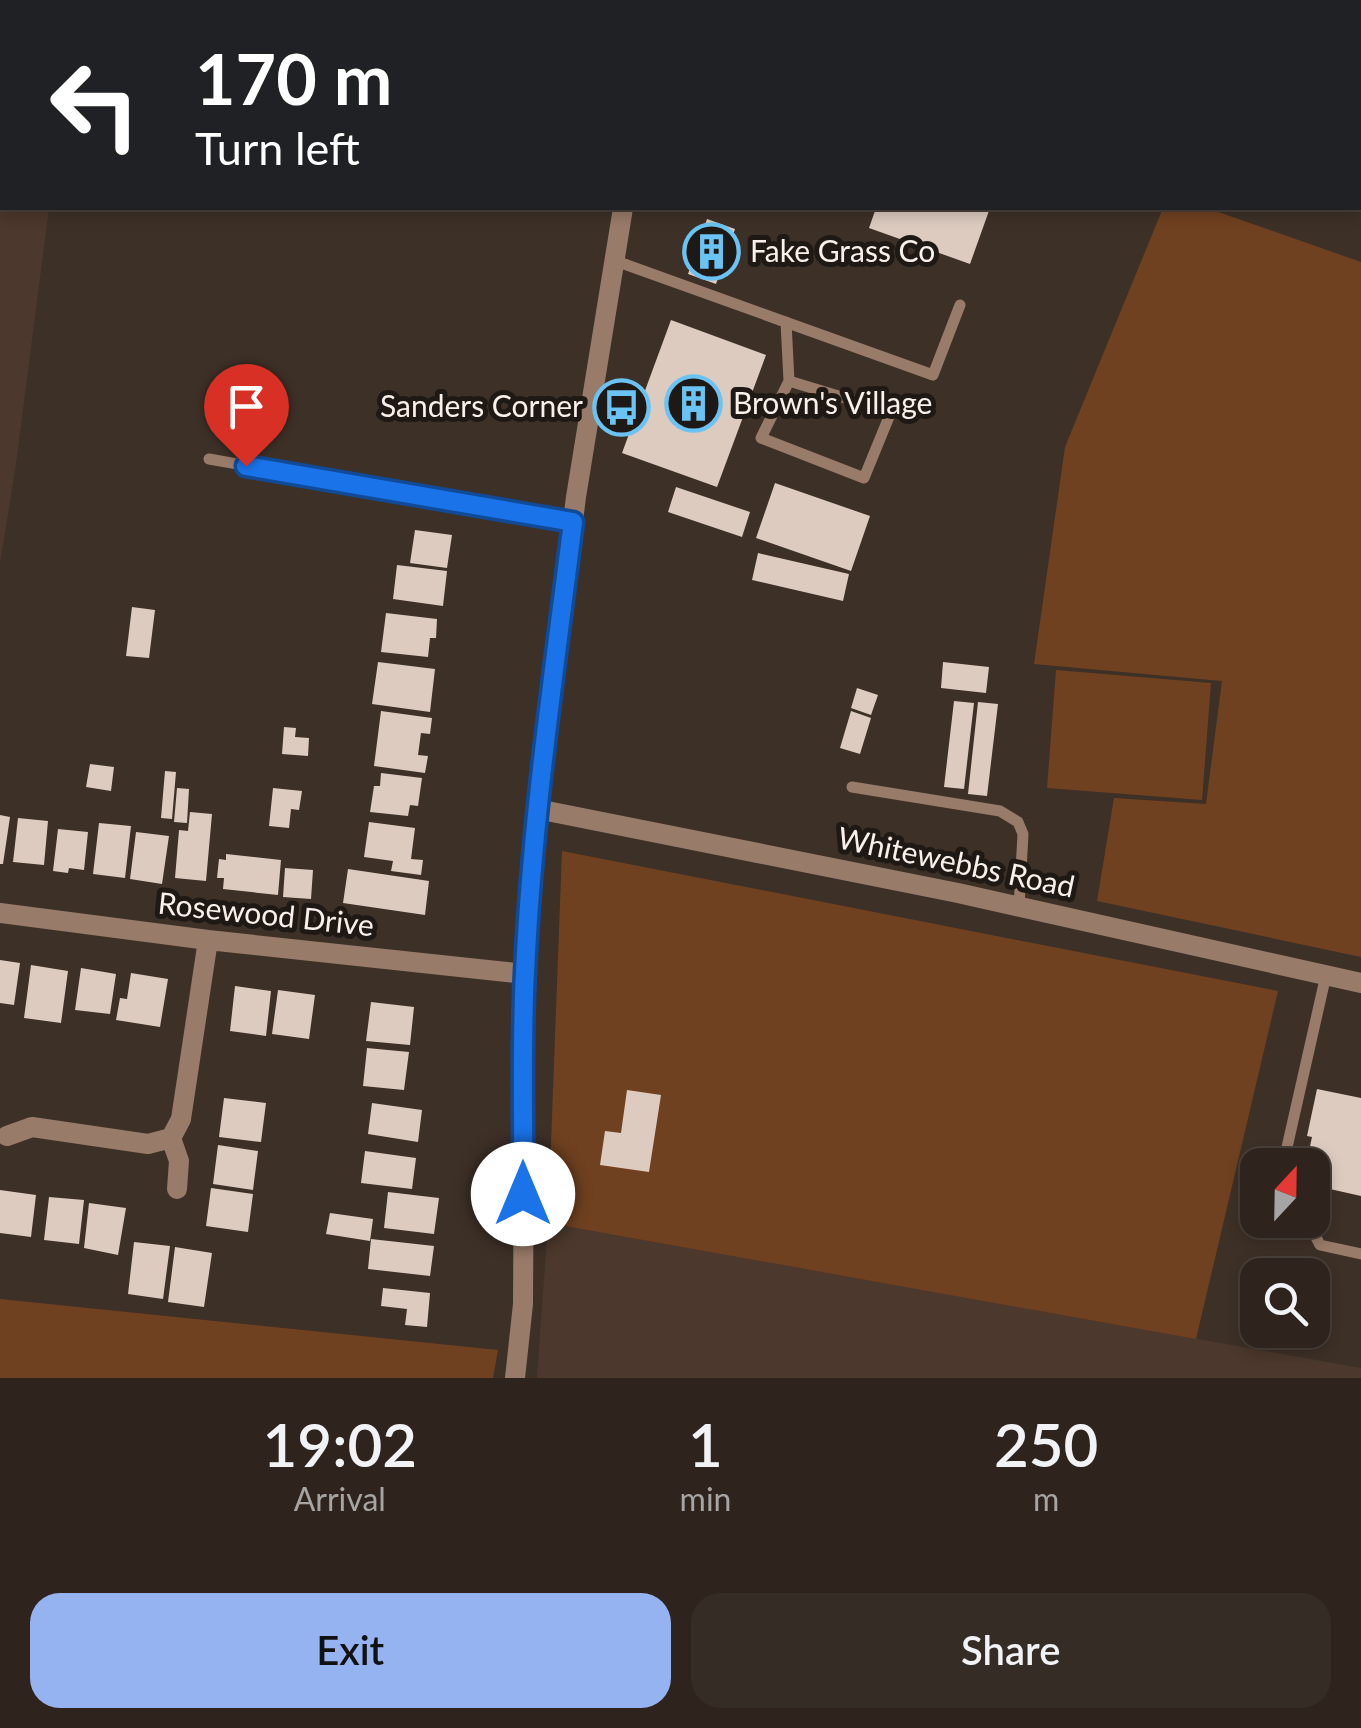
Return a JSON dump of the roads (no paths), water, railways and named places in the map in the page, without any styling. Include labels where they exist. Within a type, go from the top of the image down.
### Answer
[{"type":"street","points":[[515,1378],[522,1304],[525,974],[537,809],[573,522],[623,210]]},
{"type":"street","name":"Whitewebbs Road","points":[[537,809],[1018,906],[1361,983]]},
{"type":"street","name":"Rosewood Drive","points":[[0,913],[525,974]]},
{"type":"street","points":[[7,1136],[32,1127],[148,1144],[170,1138],[181,1119],[208,940]]},
{"type":"street","points":[[170,1138],[179,1161],[178,1188]]},
{"type":"lane","points":[[613,260],[933,375],[960,305]]},
{"type":"lane","points":[[786,322],[789,381],[761,438],[864,478],[891,412],[789,381]]},
{"type":"lane","points":[[210,459],[573,522]]},
{"type":"lane","points":[[852,787],[1000,811],[1018,822],[1022,866],[1018,906]]},
{"type":"lane","points":[[1287,1148],[1326,975]]},
{"type":"lane","points":[[1317,1238],[1320,1245],[1361,1254]]},
{"type":"place","name":"Fake Grass Co","points":[[711,252]]},
{"type":"place","name":"Brown's Village","points":[[694,404]]},
{"type":"place","name":"Sanders Corner","points":[[622,407]]}]
